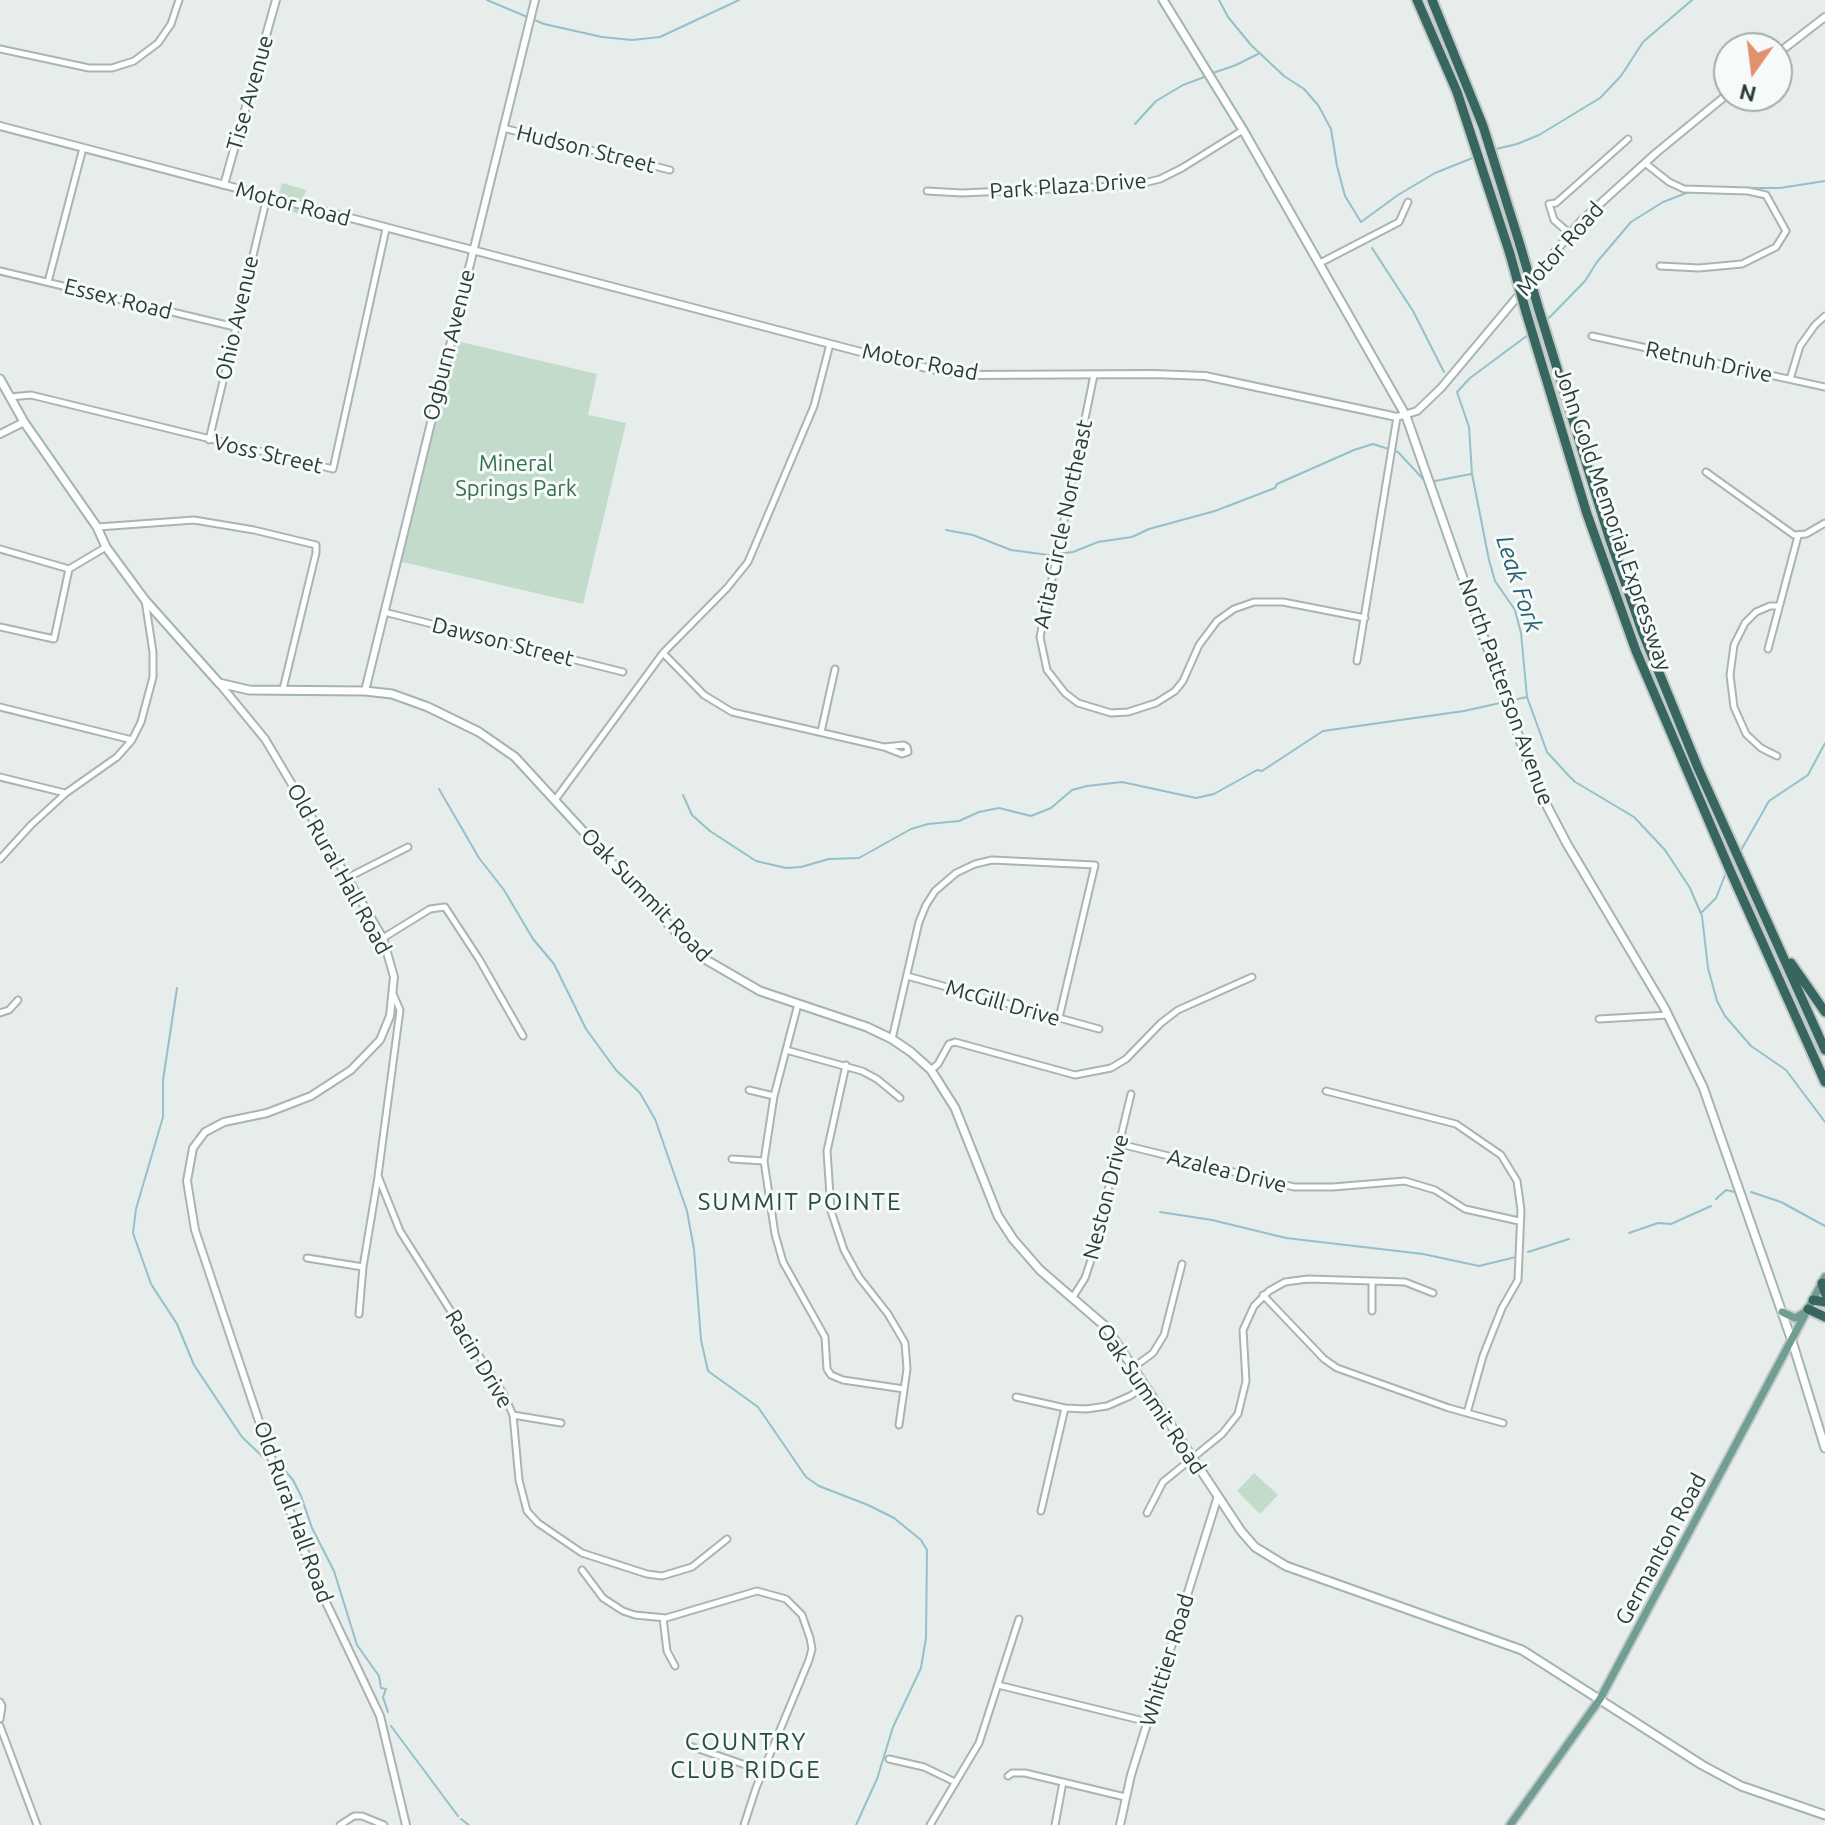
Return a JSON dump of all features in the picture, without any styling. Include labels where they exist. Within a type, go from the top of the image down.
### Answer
[{"type":"highway","name":"John Gold Memorial Expressway","points":[[1417,0],[1457,92],[1510,254],[1587,514],[1636,651],[1671,738],[1825,1082]]},
{"type":"highway","name":"John Gold Memorial Expressway","points":[[1432,0],[1483,126],[1582,454],[1638,619],[1693,756],[1825,1050]]},
{"type":"highway","points":[[1774,937],[1825,1012]]},
{"type":"highway","points":[[1809,1307],[1825,1302]]},
{"type":"highway","points":[[1809,1307],[1825,1317]]},
{"type":"main road","name":"North Patterson Avenue","points":[[1163,0],[1320,263],[1401,416],[1535,783],[1567,844],[1668,1015],[1703,1087],[1792,1341],[1825,1448]]},
{"type":"main road","name":"Old Rural Hall Road","points":[[0,379],[24,422],[97,527],[106,547],[145,600],[219,683]]},
{"type":"main road","name":"Oak Summit Road","points":[[219,683],[249,690],[392,694],[416,701],[479,732],[515,757],[703,958],[760,991],[867,1027],[892,1039],[931,1070],[955,1108],[1003,1225],[1040,1270],[1106,1327],[1249,1541],[1278,1562],[1522,1650],[1697,1762],[1741,1786],[1825,1815]]},
{"type":"main road","name":"Germanton Road","points":[[1510,1825],[1600,1699],[1824,1284]]},
{"type":"main road","points":[[1782,1312],[1787,1317],[1795,1318],[1809,1307]]},
{"type":"street","points":[[0,49],[89,68],[112,68],[134,61],[158,43],[171,24],[179,0]]},
{"type":"street","name":"Tise Avenue","points":[[224,185],[275,0]]},
{"type":"street","name":"Ogburn Avenue","points":[[365,691],[535,0]]},
{"type":"street","points":[[1793,42],[1825,17]]},
{"type":"street","name":"Motor Road","points":[[0,126],[386,229],[959,375],[1205,376],[1401,416],[1422,408],[1441,388],[1569,233],[1713,106]]},
{"type":"street","name":"Hudson Street","points":[[503,128],[670,170]]},
{"type":"street","name":"Park Plaza Drive","points":[[927,191],[962,193],[1136,185],[1160,179],[1182,168],[1243,130]]},
{"type":"street","points":[[1569,233],[1554,220],[1549,204],[1556,202],[1628,139]]},
{"type":"street","points":[[48,282],[83,148]]},
{"type":"street","points":[[1645,163],[1669,182],[1684,189],[1748,191],[1766,195],[1786,231],[1776,247],[1742,264],[1699,268],[1660,266]]},
{"type":"street","name":"Ohio Avenue","points":[[209,440],[267,197]]},
{"type":"street","points":[[1320,263],[1399,222],[1408,202]]},
{"type":"street","name":"Voss Street","points":[[10,397],[31,395],[333,469],[386,229]]},
{"type":"street","name":"Essex Road","points":[[0,271],[235,327]]},
{"type":"street","points":[[1790,379],[1800,346],[1825,316]]},
{"type":"street","name":"Retnuh Drive","points":[[1592,336],[1825,387]]},
{"type":"street","points":[[555,800],[663,653],[727,588],[753,554],[814,406],[830,344]]},
{"type":"street","name":"Arita Circle Northeast","points":[[1094,375],[1040,633],[1044,662],[1065,693],[1078,703],[1111,713],[1138,710],[1156,703],[1175,691],[1183,681],[1199,645],[1217,621],[1234,609],[1254,602],[1283,602],[1365,618]]},
{"type":"street","points":[[1357,661],[1401,416]]},
{"type":"street","points":[[0,434],[24,422]]},
{"type":"street","points":[[1706,472],[1790,533],[1798,536],[1825,523]]},
{"type":"street","points":[[97,527],[194,520],[316,545],[283,689]]},
{"type":"street","points":[[1768,649],[1798,536]]},
{"type":"street","points":[[0,549],[69,569],[106,547]]},
{"type":"street","points":[[0,627],[54,639],[69,569]]},
{"type":"street","points":[[0,859],[66,793],[117,757],[132,740],[141,722],[153,677],[153,652],[145,600]]},
{"type":"street","points":[[1777,756],[1761,748],[1746,734],[1734,707],[1730,675],[1734,645],[1745,623],[1756,612],[1779,606]]},
{"type":"street","name":"Dawson Street","points":[[384,612],[623,672]]},
{"type":"street","points":[[663,653],[717,704],[750,717],[884,747]]},
{"type":"street","points":[[821,732],[835,669]]},
{"type":"street","name":"Old Rural Hall Road","points":[[219,683],[265,739],[383,938],[391,963],[394,996],[380,1040],[351,1070],[311,1096],[267,1113],[224,1122],[205,1132],[193,1148],[187,1181],[195,1230],[280,1484],[314,1577],[380,1716],[406,1825]]},
{"type":"street","points":[[0,707],[132,740]]},
{"type":"street","points":[[0,777],[66,793]]},
{"type":"street","points":[[347,879],[408,847]]},
{"type":"street","points":[[892,1039],[919,922],[926,905],[935,891],[956,873],[992,860],[1095,865],[1059,1018]]},
{"type":"street","points":[[383,938],[430,909],[445,907],[523,1036]]},
{"type":"street","name":"McGill Drive","points":[[907,976],[1099,1029]]},
{"type":"street","points":[[931,1070],[949,1044],[955,1042],[1075,1075],[1111,1068],[1126,1059],[1178,1010],[1252,977]]},
{"type":"street","name":"Racin Drive","points":[[394,996],[400,1010],[378,1176],[400,1231],[504,1395],[513,1415],[519,1480],[527,1511],[538,1523],[582,1553],[639,1573],[662,1576],[692,1567],[727,1539]]},
{"type":"street","points":[[0,1013],[9,1010],[18,1000]]},
{"type":"street","points":[[798,1004],[774,1096],[764,1161],[768,1203],[783,1262],[825,1337],[827,1369],[831,1375],[843,1380],[904,1389]]},
{"type":"street","points":[[1599,1019],[1668,1015]]},
{"type":"street","points":[[786,1050],[846,1065],[877,1079],[900,1098]]},
{"type":"street","points":[[846,1065],[827,1151],[831,1211],[844,1250],[859,1277],[905,1343],[907,1369],[899,1425]]},
{"type":"street","points":[[749,1090],[774,1096]]},
{"type":"street","points":[[1326,1091],[1449,1122],[1472,1133],[1501,1155],[1512,1169],[1521,1193],[1518,1280],[1502,1308],[1483,1356],[1467,1413]]},
{"type":"street","name":"Neston Drive","points":[[1073,1297],[1085,1278],[1092,1257],[1131,1094]]},
{"type":"street","name":"Azalea Drive","points":[[1120,1144],[1294,1187],[1405,1181],[1435,1190],[1465,1209],[1519,1221]]},
{"type":"street","points":[[732,1159],[764,1161]]},
{"type":"street","points":[[359,1314],[363,1267],[378,1176]]},
{"type":"street","points":[[307,1258],[363,1267]]},
{"type":"street","points":[[1134,1367],[1153,1353],[1164,1335],[1182,1264]]},
{"type":"street","points":[[1147,1513],[1163,1482],[1222,1434],[1238,1414],[1246,1381],[1243,1330],[1249,1313],[1263,1295],[1278,1285],[1301,1279],[1413,1283],[1433,1293]]},
{"type":"street","points":[[1372,1281],[1372,1311]]},
{"type":"street","points":[[1263,1295],[1324,1359],[1337,1368],[1503,1423]]},
{"type":"street","points":[[1016,1397],[1065,1408],[1086,1409],[1107,1406],[1145,1386]]},
{"type":"street","points":[[1041,1511],[1065,1408]]},
{"type":"street","points":[[513,1415],[561,1423]]},
{"type":"street","name":"Whittier Road","points":[[1120,1825],[1125,1797],[1218,1496]]},
{"type":"street","points":[[582,1570],[603,1598],[623,1611],[649,1618],[663,1618],[757,1591],[786,1599],[802,1615],[810,1638],[809,1660],[744,1825]]},
{"type":"street","points":[[663,1618],[667,1651],[675,1666]]},
{"type":"street","points":[[930,1825],[979,1743],[1019,1619]]},
{"type":"street","points":[[998,1685],[1148,1722]]},
{"type":"street","points":[[0,1702],[0,1719]]},
{"type":"street","points":[[0,1726],[37,1825]]},
{"type":"street","points":[[690,1746],[763,1771]]},
{"type":"street","points":[[889,1759],[924,1767],[955,1782]]},
{"type":"street","points":[[1008,1776],[1025,1773],[1125,1797]]},
{"type":"street","points":[[1055,1825],[1063,1782]]},
{"type":"street","points":[[340,1825],[354,1816],[362,1816],[384,1825]]},
{"type":"green space","points":[[282,183],[306,190],[299,214],[275,207]]},
{"type":"green space","name":"Mineral Springs Park","points":[[452,340],[597,374],[588,415],[626,423],[583,604],[398,561]]},
{"type":"green space","points":[[1254,1473],[1278,1495],[1260,1514],[1237,1491]]},
{"type":"waterway","points":[[487,0],[544,24],[602,37],[632,40],[660,37],[739,0]]},
{"type":"waterway","name":"Leak Fork","points":[[1219,0],[1228,17],[1251,45],[1284,76],[1304,89],[1318,105],[1331,129],[1345,196],[1361,222],[1435,173],[1475,157]]},
{"type":"waterway","points":[[1496,149],[1539,135],[1600,98],[1621,76],[1643,42],[1692,0]]},
{"type":"waterway","points":[[1213,73],[1258,54]]},
{"type":"waterway","points":[[1135,124],[1156,101],[1183,85],[1207,76]]},
{"type":"waterway","points":[[1723,188],[1780,188],[1825,181]]},
{"type":"waterway","points":[[1546,321],[1585,281],[1631,222],[1663,202],[1689,192]]},
{"type":"waterway","name":"Leak Fork","points":[[1372,248],[1413,311],[1444,372]]},
{"type":"waterway","name":"Leak Fork","points":[[1528,335],[1470,378],[1457,392],[1469,427],[1472,474],[1489,560],[1495,581],[1515,610],[1521,633],[1527,697],[1547,752],[1569,776]]},
{"type":"waterway","points":[[946,530],[973,535],[1011,550],[1049,555],[1073,552],[1098,542],[1132,537],[1149,529],[1215,511],[1373,444],[1398,452],[1424,480]]},
{"type":"waterway","points":[[1430,482],[1471,474]]},
{"type":"waterway","points":[[683,795],[692,815],[710,831],[756,861],[786,868],[801,867],[829,859],[859,858],[911,829],[959,821],[979,812],[999,808],[1031,816],[1051,808],[1072,790],[1087,786],[1122,782],[1196,798],[1214,794],[1257,770],[1262,771],[1323,731],[1464,711],[1527,697]]},
{"type":"waterway","points":[[1740,852],[1769,801],[1808,775],[1825,743]]},
{"type":"waterway","name":"Leak Fork","points":[[1570,777],[1575,782]]},
{"type":"waterway","name":"Leak Fork","points":[[1577,783],[1634,817],[1665,850],[1690,888],[1702,916],[1708,968],[1717,1001],[1725,1016],[1751,1046],[1786,1070],[1825,1122]]},
{"type":"waterway","points":[[439,789],[479,858],[504,890],[533,939],[554,964],[586,1029],[616,1070],[640,1093],[655,1119],[687,1211],[694,1249],[701,1340],[708,1371],[758,1407],[806,1477],[819,1486],[894,1518],[921,1540],[927,1550],[926,1638],[921,1668],[893,1727],[877,1779],[856,1825]]},
{"type":"waterway","points":[[1702,912],[1716,898],[1727,870]]},
{"type":"waterway","points":[[177,988],[163,1080],[163,1117],[136,1209],[133,1233],[151,1284],[177,1324],[194,1365],[242,1437],[264,1458]]},
{"type":"waterway","points":[[1716,1199],[1726,1190],[1735,1192]]},
{"type":"waterway","points":[[1751,1192],[1781,1202],[1825,1226]]},
{"type":"waterway","points":[[1629,1233],[1658,1223],[1671,1224],[1711,1206]]},
{"type":"waterway","points":[[1160,1212],[1212,1220],[1286,1238],[1423,1254],[1479,1266],[1516,1257]]},
{"type":"waterway","points":[[1528,1252],[1569,1239]]},
{"type":"waterway","points":[[277,1461],[293,1480],[301,1496],[312,1528],[334,1571],[357,1645],[379,1676],[381,1688],[386,1689],[383,1697],[388,1712]]},
{"type":"waterway","points":[[391,1726],[458,1816]]},
{"type":"waterway","points":[[461,1819],[469,1825]]},
{"type":"district","name":"SUMMIT POINTE","points":[[800,1202]]},
{"type":"district","name":"COUNTRY CLUB RIDGE","points":[[746,1756]]}]
